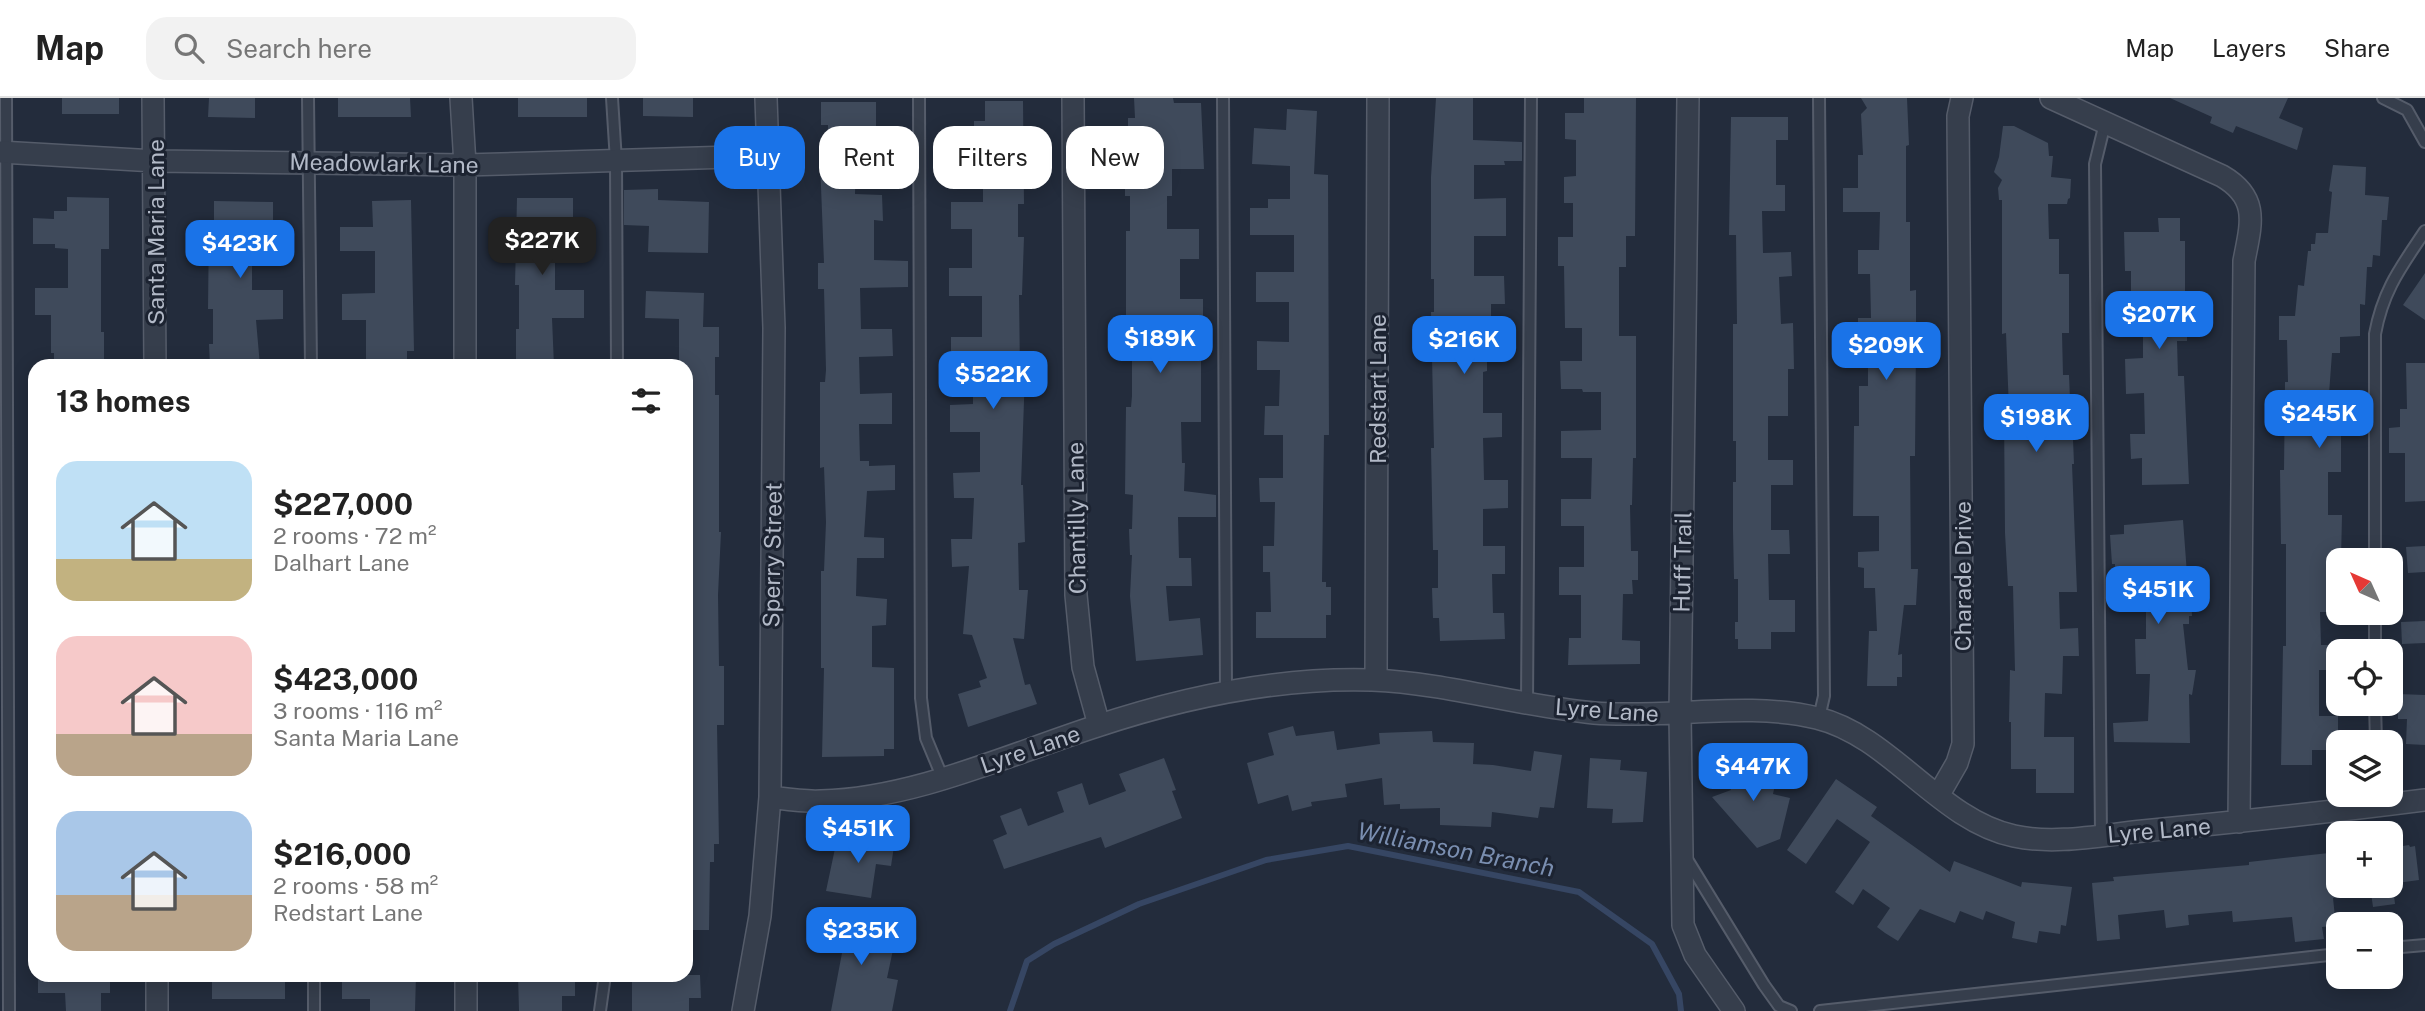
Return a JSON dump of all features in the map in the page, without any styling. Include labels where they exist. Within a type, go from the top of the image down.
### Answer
[{"type":"street","name":"Santa Maria Lane","points":[[153,98],[155,359]]},
{"type":"street","points":[[461,98],[465,165],[465,359]]},
{"type":"street","name":"Sperry Street","points":[[766,98],[766,126]]},
{"type":"street","name":"Chantilly Lane","points":[[1073,98],[1076,594],[1083,667],[1099,725]]},
{"type":"street","name":"Redstart Lane","points":[[1376,680],[1378,98]]},
{"type":"street","name":"Huff Trail","points":[[1688,98],[1679,714],[1684,925],[1695,955],[1734,1011]]},
{"type":"street","name":"Charade Drive","points":[[1938,796],[1957,763],[1963,744],[1958,130],[1962,98]]},
{"type":"street","points":[[2050,98],[2222,176],[2233,182],[2249,202],[2252,222],[2244,261],[2239,822]]},
{"type":"street","name":"Meadowlark Lane","points":[[3,152],[155,161],[465,165],[714,158]]},
{"type":"street","name":"Sperry Street","points":[[743,1011],[761,916],[770,797],[775,328],[769,189]]},
{"type":"street","name":"Lyre Lane","points":[[770,797],[819,802],[868,796],[943,779],[1099,725],[1226,691],[1302,681],[1376,680],[1595,713],[1679,714],[1737,711],[1775,712],[1819,718],[1858,736],[1975,822],[2015,836],[2061,839],[2239,822],[2332,807]]},
{"type":"street","name":"Lyre Lane","points":[[2403,800],[2425,800]]},
{"type":"street","points":[[157,982],[157,1011]]},
{"type":"street","points":[[466,982],[466,1011]]},
{"type":"lane","points":[[6,98],[3,152],[9,1011]]},
{"type":"lane","points":[[308,98],[311,359]]},
{"type":"lane","points":[[612,98],[617,359]]},
{"type":"lane","points":[[919,98],[921,698],[926,738],[943,779]]},
{"type":"lane","points":[[1223,98],[1226,691]]},
{"type":"lane","points":[[1527,704],[1531,98]]},
{"type":"lane","points":[[1819,98],[1824,696],[1819,718]]},
{"type":"lane","points":[[2383,98],[2407,110],[2425,142]]},
{"type":"lane","points":[[2101,835],[2095,164],[2105,123]]},
{"type":"lane","points":[[2375,548],[2375,334],[2379,309],[2388,288],[2425,231]]},
{"type":"lane","points":[[1682,851],[1764,985],[1779,1006],[1791,1011]]},
{"type":"lane","points":[[2403,947],[2425,944]]},
{"type":"lane","points":[[1820,1011],[2326,955]]},
{"type":"lane","points":[[314,982],[314,1011]]},
{"type":"lane","points":[[600,1011],[604,982]]},
{"type":"building","points":[[62,98],[119,98],[119,114],[62,114]]},
{"type":"building","points":[[209,98],[255,98],[255,118],[208,117]]},
{"type":"building","points":[[338,98],[410,98],[411,117],[338,117]]},
{"type":"building","points":[[518,98],[587,98],[587,117],[518,117]]},
{"type":"building","points":[[643,98],[693,98],[693,117],[643,116]]},
{"type":"building","points":[[1134,98],[1173,98],[1174,103],[1201,103],[1204,169],[1172,169],[1172,196],[1167,196],[1167,229],[1199,229],[1199,259],[1180,259],[1180,299],[1203,299],[1203,325],[1164,325],[1165,359],[1201,360],[1201,422],[1181,422],[1182,463],[1185,463],[1184,491],[1216,495],[1216,517],[1178,517],[1179,558],[1191,558],[1192,586],[1166,586],[1169,621],[1200,618],[1203,655],[1136,661],[1130,596],[1132,555],[1129,529],[1132,529],[1133,495],[1125,494],[1126,407],[1131,407],[1132,359],[1126,359],[1126,231],[1130,231],[1130,196],[1125,196],[1125,189],[1164,189],[1164,126],[1128,126],[1128,118],[1135,118]]},
{"type":"building","points":[[1436,98],[1473,98],[1473,140],[1522,142],[1522,161],[1504,161],[1505,165],[1474,165],[1474,199],[1506,198],[1506,236],[1474,236],[1474,276],[1504,276],[1505,304],[1491,304],[1491,338],[1487,338],[1487,371],[1483,372],[1483,413],[1502,413],[1502,437],[1483,438],[1484,480],[1508,480],[1508,508],[1483,509],[1483,546],[1505,546],[1505,574],[1492,574],[1493,613],[1504,613],[1505,639],[1440,641],[1439,618],[1433,618],[1432,588],[1438,588],[1438,550],[1433,550],[1431,448],[1434,448],[1431,312],[1434,312],[1434,279],[1431,279],[1431,177]]},
{"type":"building","points":[[1584,98],[1636,98],[1635,236],[1626,236],[1626,267],[1619,267],[1619,336],[1636,336],[1636,458],[1633,458],[1630,505],[1631,551],[1638,551],[1638,580],[1632,580],[1633,594],[1623,594],[1622,640],[1640,641],[1640,664],[1568,665],[1569,638],[1581,638],[1581,595],[1559,595],[1559,567],[1584,567],[1584,526],[1561,526],[1561,499],[1591,499],[1592,458],[1561,458],[1561,431],[1601,430],[1601,392],[1561,389],[1560,361],[1582,361],[1582,328],[1565,328],[1564,266],[1558,266],[1558,237],[1573,237],[1573,203],[1564,203],[1564,177],[1576,176],[1576,140],[1565,139],[1565,113],[1584,113]]},
{"type":"building","points":[[1861,98],[1907,98],[1909,145],[1906,146],[1906,222],[1910,222],[1910,291],[1916,290],[1915,456],[1910,456],[1911,569],[1918,569],[1916,605],[1904,605],[1898,655],[1902,654],[1902,677],[1897,677],[1897,686],[1867,686],[1869,631],[1877,631],[1875,588],[1864,588],[1864,568],[1858,567],[1858,552],[1879,551],[1879,516],[1853,516],[1854,426],[1859,426],[1859,386],[1868,386],[1868,341],[1858,341],[1858,318],[1871,318],[1870,274],[1858,274],[1858,250],[1879,250],[1880,212],[1843,212],[1843,188],[1858,188],[1858,155],[1863,155],[1861,114],[1867,108]]},
{"type":"building","points":[[2170,98],[2288,98],[2279,118],[2303,128],[2297,150],[2236,126],[2233,133],[2210,123],[2212,117]]},
{"type":"building","points":[[985,101],[1023,101],[1023,126],[974,126],[974,121],[985,121]]},
{"type":"building","points":[[821,102],[876,102],[876,126],[821,125]]},
{"type":"building","points":[[1287,109],[1317,111],[1314,174],[1328,175],[1329,435],[1324,435],[1322,582],[1326,582],[1326,587],[1331,587],[1331,615],[1326,615],[1326,638],[1256,638],[1256,612],[1271,612],[1270,572],[1263,572],[1263,546],[1274,546],[1275,502],[1260,502],[1259,478],[1283,478],[1283,435],[1264,435],[1265,406],[1279,406],[1280,370],[1257,370],[1257,341],[1289,342],[1289,302],[1256,302],[1256,272],[1294,272],[1294,235],[1250,235],[1250,208],[1268,208],[1268,199],[1290,199],[1290,166],[1252,164],[1254,128],[1286,130]]},
{"type":"building","points":[[1731,117],[1788,117],[1788,140],[1776,140],[1776,185],[1785,185],[1785,211],[1762,211],[1763,253],[1791,252],[1792,276],[1779,277],[1781,324],[1793,323],[1794,369],[1788,369],[1788,416],[1768,416],[1768,460],[1793,460],[1793,485],[1771,485],[1771,530],[1789,530],[1790,554],[1768,554],[1769,600],[1795,600],[1795,632],[1771,632],[1771,649],[1738,649],[1738,639],[1735,639],[1735,622],[1738,622],[1738,579],[1734,579],[1733,530],[1736,441],[1733,441],[1733,324],[1737,324],[1736,235],[1729,235]]},
{"type":"building","points":[[2003,126],[2014,126],[2048,143],[2049,156],[2053,156],[2051,177],[2071,179],[2067,204],[2048,204],[2049,239],[2059,239],[2059,274],[2069,274],[2069,333],[2062,333],[2063,375],[2069,375],[2070,399],[2050,400],[2051,440],[2073,439],[2077,592],[2059,592],[2060,629],[2078,628],[2079,656],[2063,656],[2062,694],[2045,693],[2044,737],[2074,737],[2074,793],[2036,793],[2036,769],[2011,769],[2010,670],[2015,671],[2013,586],[2008,586],[2005,533],[2004,411],[2009,410],[2006,333],[2002,334],[2002,200],[1999,200],[1998,188],[2002,180],[1994,172]]},
{"type":"building","points":[[2333,165],[2366,167],[2365,195],[2389,197],[2387,220],[2382,220],[2380,256],[2373,255],[2372,267],[2367,267],[2365,305],[2360,304],[2360,336],[2340,337],[2340,353],[2332,353],[2328,408],[2343,408],[2343,432],[2341,472],[2328,472],[2328,515],[2342,515],[2341,548],[2326,548],[2326,612],[2320,612],[2321,645],[2326,645],[2326,670],[2319,670],[2319,716],[2338,716],[2338,730],[2326,730],[2326,750],[2312,750],[2312,765],[2281,765],[2283,646],[2286,646],[2286,544],[2281,544],[2280,470],[2284,470],[2285,382],[2288,382],[2287,340],[2279,340],[2279,316],[2295,316],[2298,285],[2304,286],[2308,251],[2311,251],[2311,244],[2315,244],[2316,233],[2328,233],[2332,192],[2329,191]]},
{"type":"building","points":[[658,189],[658,200],[709,202],[708,253],[648,252],[649,226],[624,225],[624,190]]},
{"type":"building","points":[[821,189],[855,189],[855,194],[882,195],[883,221],[874,220],[874,260],[908,261],[908,287],[860,288],[861,329],[892,329],[893,356],[859,357],[860,394],[892,393],[892,424],[859,424],[860,461],[869,461],[869,466],[895,465],[895,490],[867,491],[864,537],[884,538],[884,558],[857,558],[856,596],[887,599],[886,625],[872,626],[872,667],[894,668],[894,749],[884,749],[884,756],[822,757],[824,668],[821,668],[821,571],[824,571],[826,522],[824,467],[820,468],[820,382],[825,382],[826,370],[824,289],[818,289],[818,263],[824,263]]},
{"type":"building","points":[[983,189],[1024,189],[1024,204],[1018,204],[1018,237],[1024,237],[1022,295],[1019,295],[1020,373],[1025,373],[1021,485],[1025,542],[1018,543],[1019,590],[1028,590],[1024,639],[1013,638],[1025,685],[1030,684],[1037,704],[968,727],[958,694],[981,687],[979,681],[987,678],[972,635],[963,634],[969,566],[952,567],[951,539],[972,539],[974,498],[954,498],[953,473],[980,472],[980,432],[950,432],[950,405],[973,404],[973,364],[951,364],[951,337],[982,337],[982,296],[949,296],[949,268],[972,268],[972,229],[951,229],[951,202],[983,202]]},
{"type":"building","points":[[67,197],[109,198],[109,249],[101,249],[101,332],[104,332],[104,359],[54,359],[54,353],[51,353],[51,315],[35,315],[35,288],[68,288],[68,249],[55,248],[55,244],[33,244],[33,218],[54,219],[54,211],[67,211]]},
{"type":"building","points":[[517,198],[573,198],[573,250],[555,250],[555,290],[584,290],[584,318],[552,318],[554,359],[516,359],[519,285],[515,285]]},
{"type":"building","points":[[411,200],[414,351],[407,351],[407,359],[366,359],[366,320],[342,320],[342,294],[375,293],[375,251],[340,251],[340,227],[373,227],[372,201]]},
{"type":"building","points":[[214,201],[273,202],[273,222],[282,222],[281,251],[252,251],[252,290],[283,290],[283,319],[256,320],[259,359],[210,359],[209,344],[213,344],[213,309],[208,309],[209,223],[214,223]]},
{"type":"building","points":[[2158,218],[2180,218],[2180,241],[2185,241],[2187,341],[2177,341],[2178,376],[2184,376],[2189,484],[2142,485],[2142,458],[2131,459],[2130,434],[2145,434],[2144,393],[2126,394],[2125,359],[2143,358],[2143,316],[2131,316],[2131,271],[2125,271],[2124,232],[2159,232]]},
{"type":"building","points":[[2425,273],[2425,320],[2403,305]]},
{"type":"building","points":[[646,291],[704,293],[703,327],[719,327],[719,357],[715,357],[715,395],[719,395],[719,666],[724,666],[724,725],[717,725],[719,844],[714,844],[714,862],[710,862],[709,930],[693,930],[693,359],[679,359],[679,319],[645,318]]},
{"type":"building","points":[[2406,363],[2425,363],[2425,501],[2405,502],[2405,453],[2389,453],[2389,428],[2400,427],[2400,409],[2407,409]]},
{"type":"building","points":[[2183,520],[2192,616],[2189,616],[2189,624],[2183,624],[2188,670],[2196,670],[2192,695],[2189,694],[2190,743],[2114,742],[2113,723],[2148,721],[2150,674],[2136,674],[2135,639],[2146,639],[2146,598],[2114,597],[2115,564],[2112,564],[2110,535],[2124,534],[2124,525]]},
{"type":"building","points":[[2425,546],[2425,572],[2408,573],[2406,547]]},
{"type":"building","points":[[2425,621],[2425,643],[2403,644],[2403,622]]},
{"type":"building","points":[[2403,694],[2425,695],[2425,745],[2406,744],[2407,719],[2398,719],[2398,716],[2403,716]]},
{"type":"building","points":[[1293,726],[1296,736],[1334,731],[1337,750],[1380,744],[1379,733],[1432,731],[1433,742],[1474,743],[1473,764],[1531,771],[1534,751],[1562,755],[1554,808],[1540,807],[1538,818],[1492,812],[1491,827],[1440,825],[1440,808],[1400,809],[1400,804],[1384,805],[1382,778],[1345,784],[1347,797],[1311,802],[1312,806],[1292,811],[1288,795],[1258,804],[1247,763],[1274,755],[1268,733]]},
{"type":"building","points":[[1740,756],[1744,767],[1777,775],[1773,794],[1790,798],[1780,839],[1757,848],[1712,797],[1731,790],[1720,764]]},
{"type":"building","points":[[1164,758],[1176,790],[1172,791],[1182,818],[1105,848],[1101,837],[1004,869],[993,840],[1007,834],[1000,816],[1021,808],[1028,826],[1064,812],[1057,792],[1082,783],[1089,805],[1126,791],[1119,774]]},
{"type":"building","points":[[1590,758],[1621,760],[1620,770],[1647,772],[1643,822],[1612,823],[1613,809],[1587,808]]},
{"type":"building","points":[[1836,779],[1877,807],[1871,816],[1950,872],[1954,861],[2021,887],[2022,882],[2072,887],[2066,926],[2061,925],[2060,934],[2039,931],[2037,943],[2012,938],[2015,922],[1986,911],[1983,920],[1960,911],[1955,923],[1920,909],[1898,941],[1885,933],[1877,927],[1890,908],[1863,889],[1853,905],[1835,892],[1870,842],[1837,819],[1806,864],[1787,850]]},
{"type":"building","points":[[867,836],[895,840],[891,866],[876,864],[871,898],[826,891],[837,839],[865,844]]},
{"type":"building","points":[[2403,846],[2415,846],[2419,880],[2403,882]]},
{"type":"building","points":[[2326,853],[2326,898],[2333,898],[2334,912],[2326,912],[2326,927],[2322,927],[2324,939],[2295,942],[2292,917],[2233,922],[2232,911],[2188,915],[2189,925],[2166,928],[2164,910],[2118,915],[2120,939],[2097,941],[2092,883],[2114,881],[2113,877],[2249,865],[2249,862]]},
{"type":"building","points":[[2372,898],[2394,898],[2395,904],[2373,907]]},
{"type":"building","points":[[816,923],[868,933],[870,925],[897,931],[887,978],[898,980],[892,1011],[831,1011],[842,953],[811,947]]},
{"type":"building","points":[[693,975],[700,975],[701,998],[689,998],[689,1011],[632,1011],[632,982],[693,982]]},
{"type":"building","points":[[38,982],[110,982],[110,993],[101,993],[101,1011],[66,1011],[65,993],[38,993]]},
{"type":"building","points":[[212,982],[285,982],[285,999],[212,999]]},
{"type":"building","points":[[342,982],[416,982],[415,1011],[370,1011],[370,999],[342,999]]},
{"type":"building","points":[[518,982],[575,982],[575,996],[562,996],[562,1011],[519,1011]]},
{"type":"waterway","name":"Williamson Branch","points":[[1010,1011],[1027,961],[1054,944],[1139,904],[1266,860],[1348,846],[1579,892],[1652,944],[1679,994],[1681,1011]]}]
